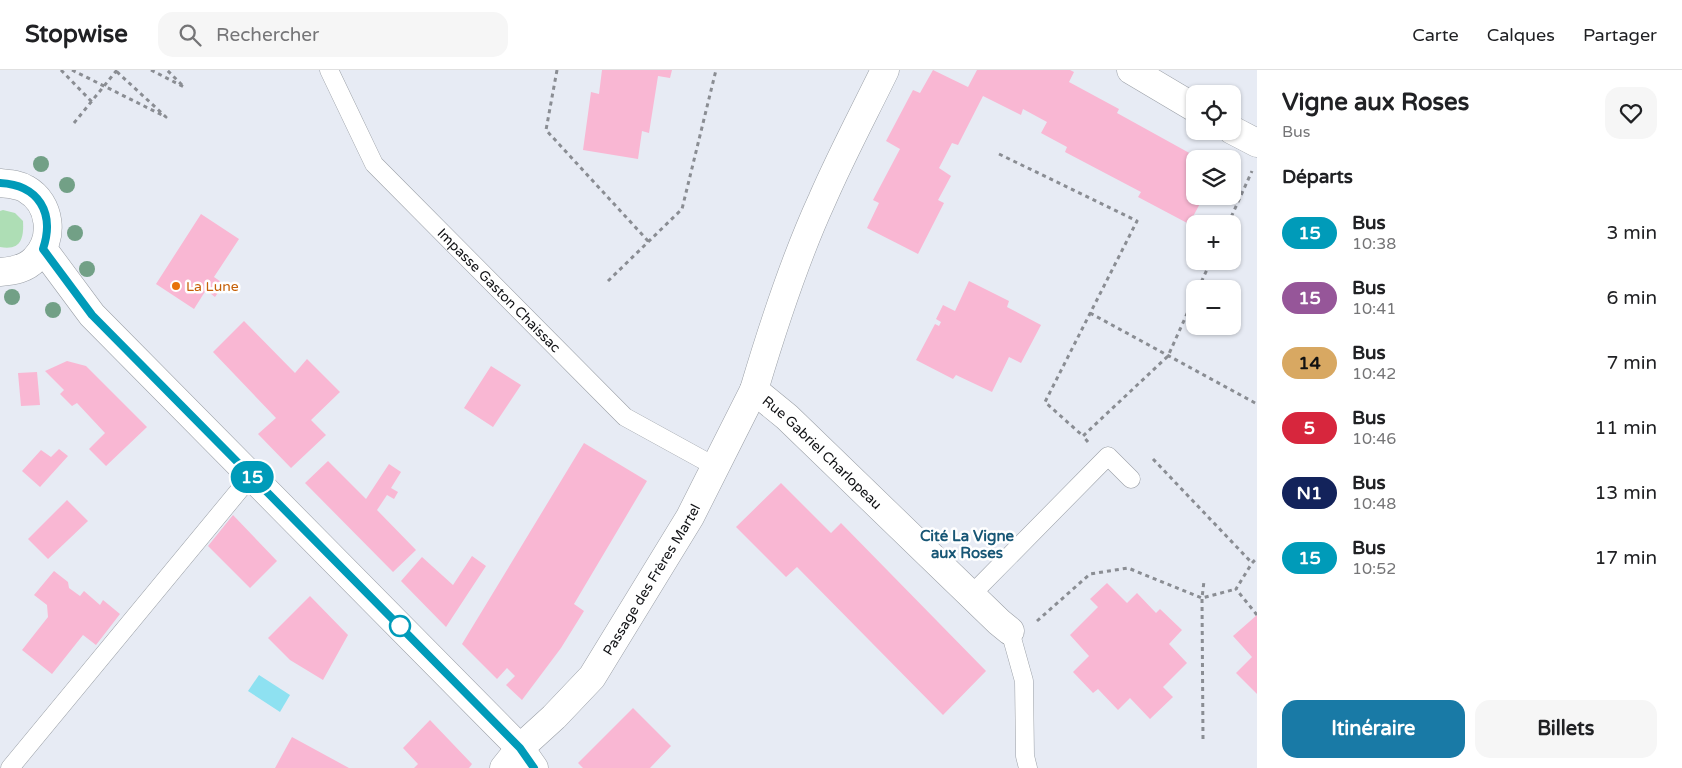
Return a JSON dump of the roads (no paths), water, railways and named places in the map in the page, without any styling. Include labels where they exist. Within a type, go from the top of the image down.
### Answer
[{"type":"street","name":"Rue Gabriel Charlopeau","points":[[885,70],[807,234],[767,346],[754,390],[793,423],[1012,637]]},
{"type":"street","points":[[1131,70],[1186,103]]},
{"type":"street","points":[[1241,140],[1255,155]]},
{"type":"street","points":[[0,183],[13,184],[26,189],[37,198],[45,209],[48,223],[47,236],[22,263],[92,315],[251,476],[519,761]]},
{"type":"street","name":"Passage des Frères Martel","points":[[519,761],[554,717],[592,677],[690,517],[754,390]]},
{"type":"lane","name":"Impasse Gaston Chaissac","points":[[329,70],[374,164],[625,417],[716,467]]},
{"type":"lane","points":[[971,595],[1108,456],[1131,479]]},
{"type":"lane","points":[[10,768],[251,476]]},
{"type":"lane","points":[[1012,637],[1024,681],[1025,756],[1028,768]]},
{"type":"water","points":[[259,675],[290,695],[280,712],[248,691]]},
{"type":"place","name":"La Lune","points":[[176,286]]},
{"type":"district","name":"Cité La Vigne aux Roses","points":[[967,544]]}]
